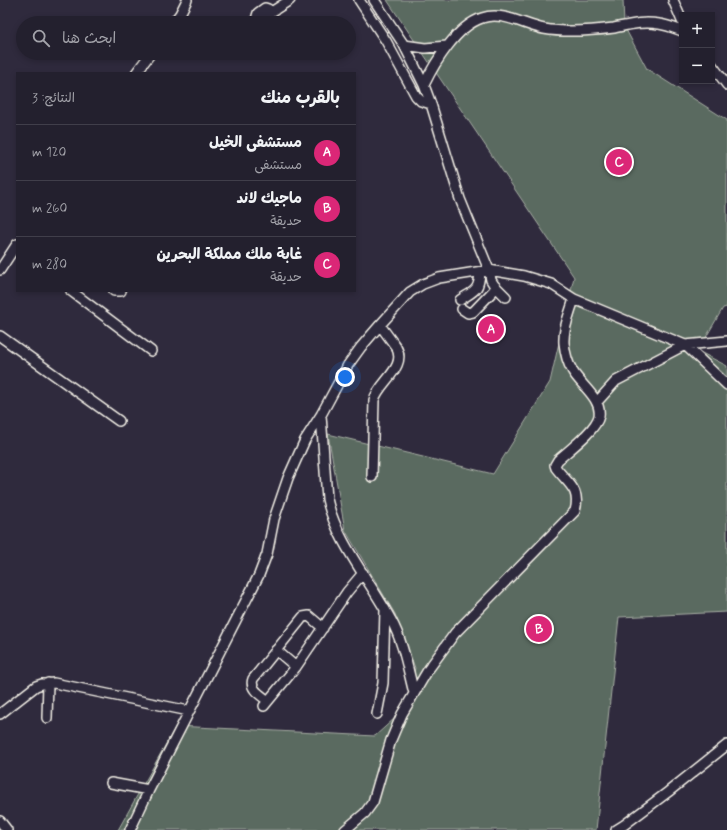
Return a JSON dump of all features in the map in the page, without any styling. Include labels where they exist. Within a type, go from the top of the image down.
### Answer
[{"type":"street","points":[[178,16],[187,0]]},
{"type":"street","points":[[270,13],[290,0]]},
{"type":"street","points":[[360,0],[386,41],[416,96],[421,101],[431,104]]},
{"type":"street","points":[[374,0],[404,45],[424,85],[484,271],[496,288],[506,297]]},
{"type":"street","points":[[673,0],[679,14]]},
{"type":"street","points":[[424,85],[447,46],[474,22],[491,16],[502,17],[544,29],[575,31],[596,30],[641,23],[658,24],[679,30]]},
{"type":"street","points":[[404,45],[426,48],[447,46]]},
{"type":"street","points":[[137,72],[145,60]]},
{"type":"street","points":[[715,69],[727,85]]},
{"type":"street","points":[[0,270],[16,248]]},
{"type":"street","points":[[484,271],[477,288],[461,304],[468,313],[473,312],[496,288]]},
{"type":"street","points":[[130,830],[259,575],[267,554],[274,519],[288,478],[305,440],[321,415],[348,365],[361,347],[410,292],[439,278],[484,271],[524,276],[546,282],[560,288],[574,299],[685,345],[727,385]]},
{"type":"street","points":[[72,292],[151,351]]},
{"type":"street","points":[[345,830],[366,813],[373,802],[391,740],[402,714],[428,670],[455,633],[575,511],[578,502],[574,490],[555,465],[558,460],[596,423],[599,415],[597,402],[572,370],[565,350],[564,336],[574,299]]},
{"type":"street","points":[[372,477],[374,400],[396,367],[399,359],[396,347],[380,325]]},
{"type":"street","points":[[0,336],[119,421]]},
{"type":"street","points":[[597,402],[616,381],[685,345],[727,341]]},
{"type":"street","points":[[321,415],[327,498],[330,511],[339,532],[392,621],[398,635],[414,693]]},
{"type":"street","points":[[324,628],[309,616],[303,618],[252,681],[253,688],[266,704],[296,667],[324,628],[347,592],[363,573]]},
{"type":"street","points":[[377,714],[383,682],[385,609]]},
{"type":"street","points":[[276,650],[296,667]]},
{"type":"street","points":[[0,714],[36,686],[48,683],[64,684],[189,711]]},
{"type":"street","points":[[47,718],[48,683]]},
{"type":"street","points":[[616,830],[668,792],[727,745]]},
{"type":"street","points":[[111,783],[149,790]]},
{"type":"street","points":[[0,821],[7,830]]},
{"type":"green space","points":[[387,0],[623,0],[624,26],[647,69],[727,120],[727,307],[723,308],[698,351],[727,366],[727,612],[619,617],[596,830],[118,830],[176,726],[375,736],[405,709],[415,668],[395,614],[345,530],[328,434],[493,474],[550,382],[574,277]]},
{"type":"place","name":"غابة ملك مملكة البحرين","points":[[619,162]]},
{"type":"place","name":"مستشفى الخيل","points":[[491,329]]},
{"type":"place","name":"ماجيك لاند","points":[[539,629]]}]
